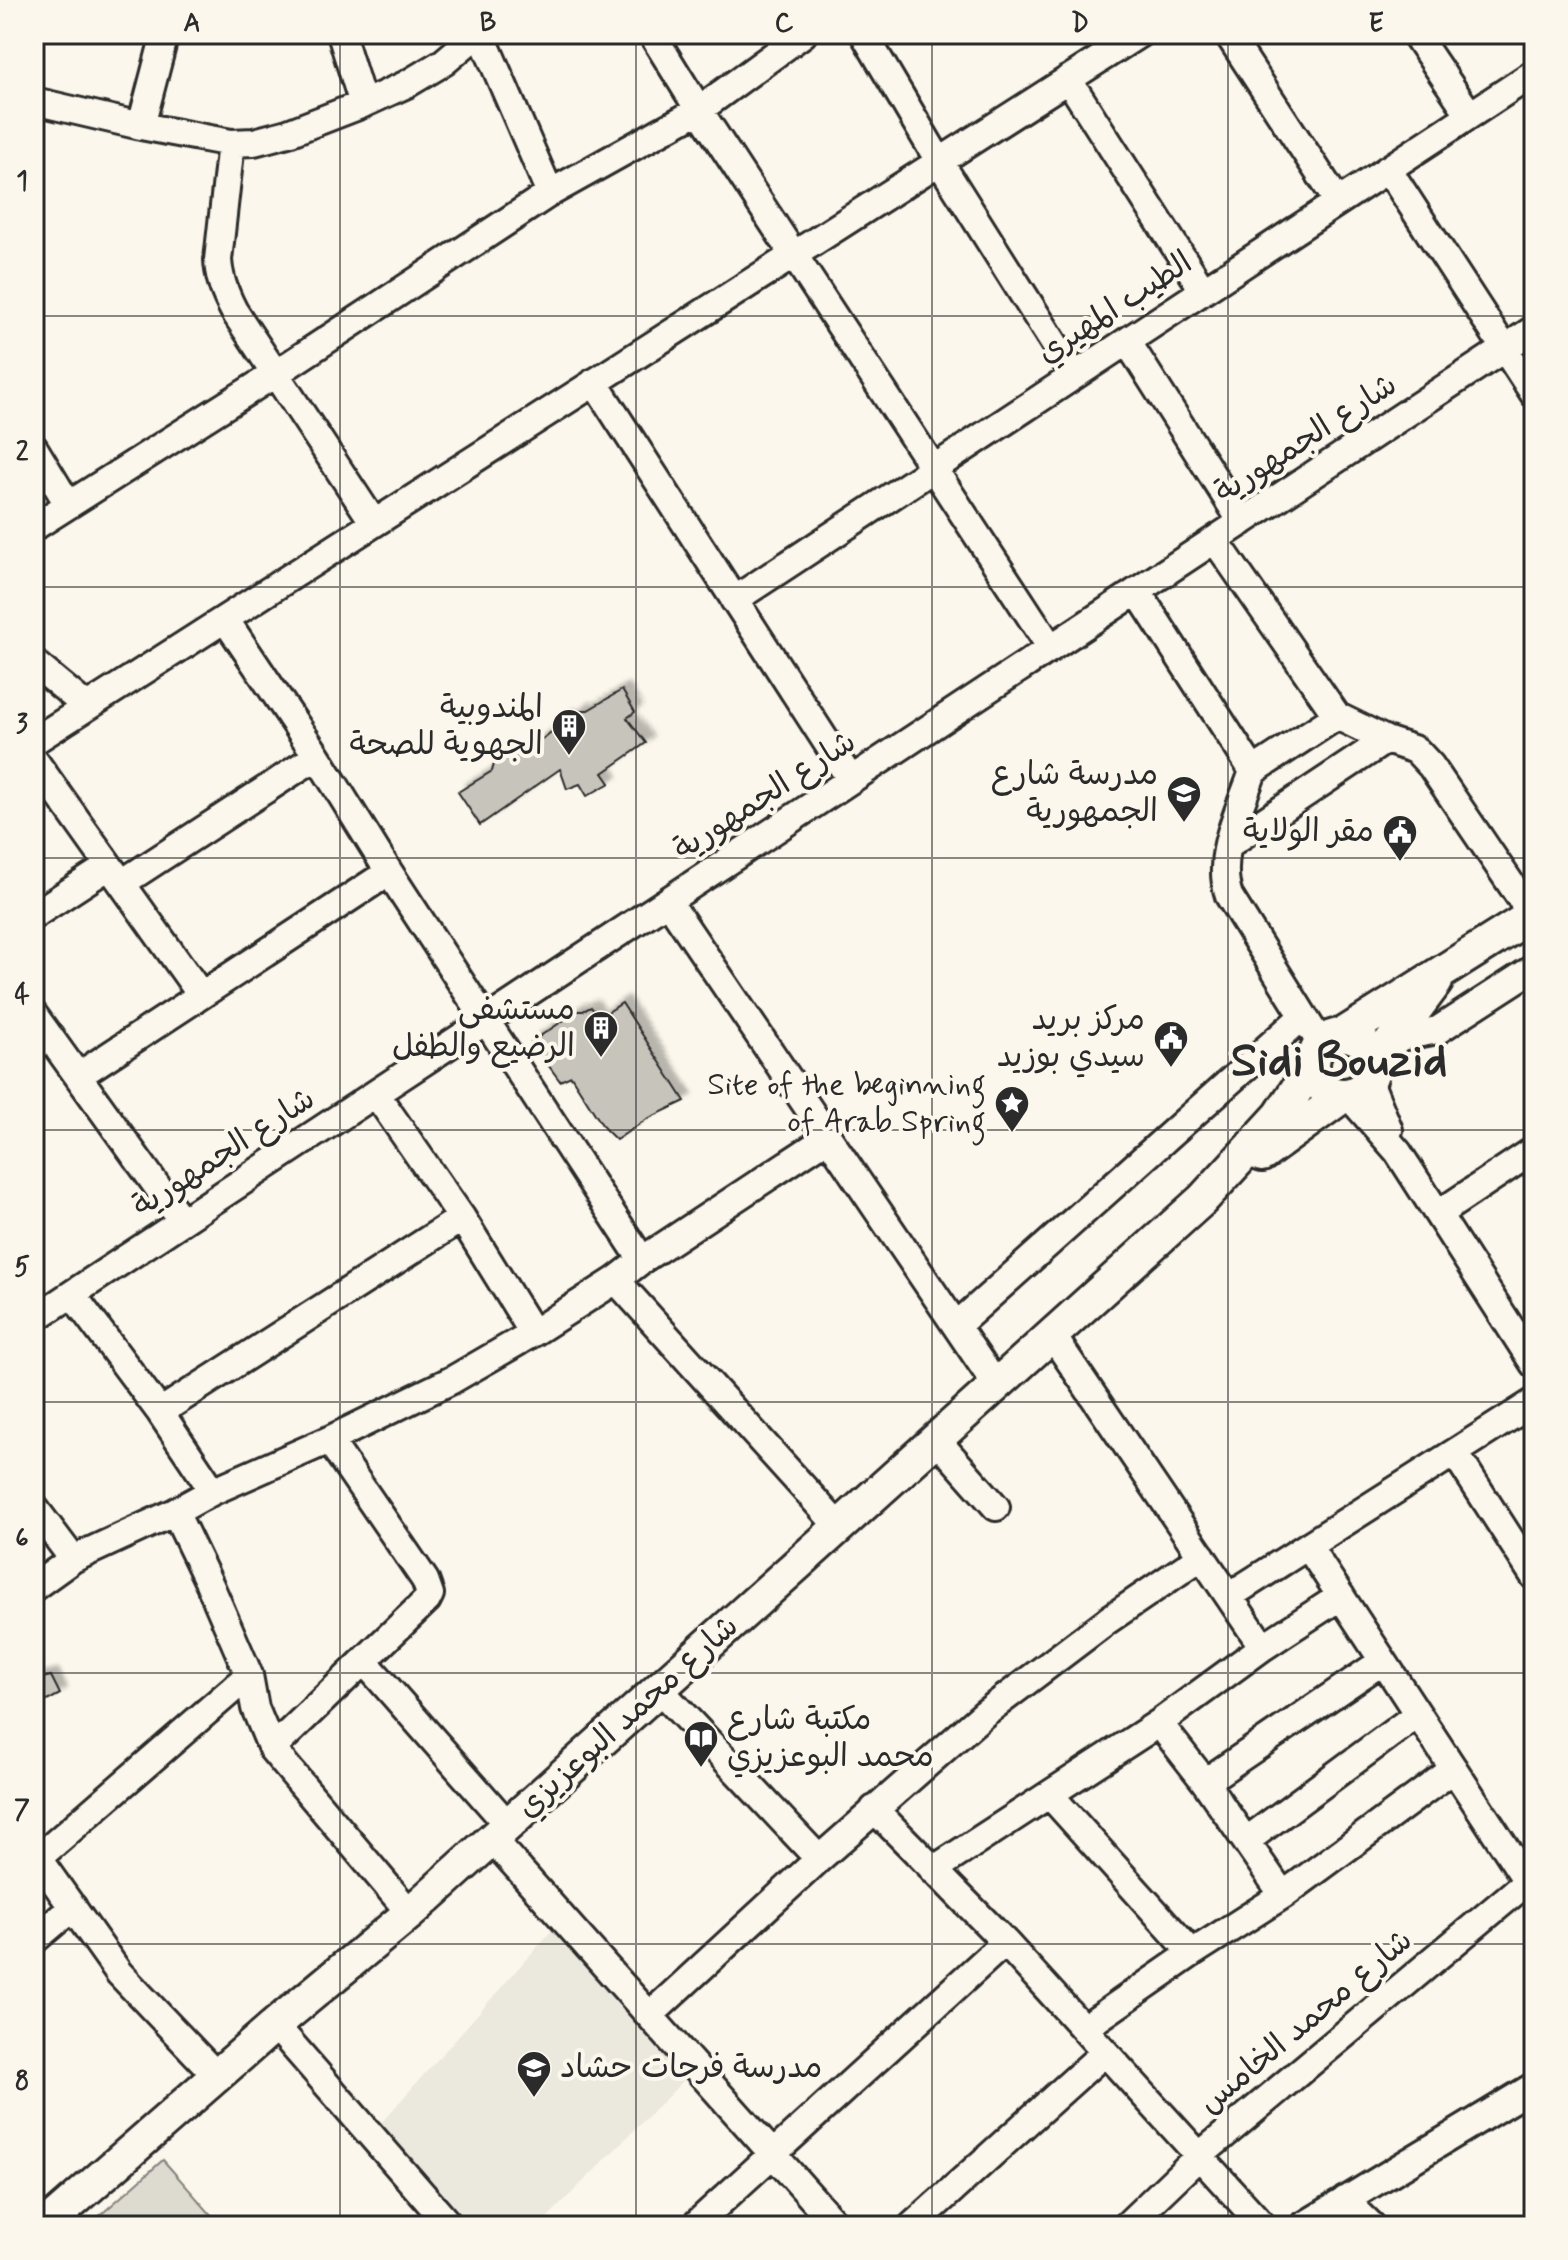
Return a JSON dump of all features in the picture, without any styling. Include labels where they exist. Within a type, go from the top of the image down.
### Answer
[{"type":"main road","points":[[1325,1048],[1354,1037],[1364,1044],[1371,1053],[1359,1084],[1331,1094],[1322,1088],[1315,1078],[1325,1048],[1533,915]]},
{"type":"main road","name":"شارع محمد البوعزيزي","points":[[1202,1200],[1359,1084],[1448,967]]},
{"type":"main road","name":"شارع محمد البوعزيزي","points":[[45,2226],[275,2025],[410,1913],[1202,1200],[1280,1115],[1325,1048]]},
{"type":"street","points":[[141,126],[165,34]]},
{"type":"street","points":[[341,34],[363,104]]},
{"type":"street","points":[[34,101],[231,143],[269,139],[407,84],[444,62],[479,34],[550,193]]},
{"type":"street","points":[[652,34],[1051,648]]},
{"type":"street","points":[[34,527],[275,374],[550,193],[699,110],[803,34]]},
{"type":"street","points":[[864,34],[939,161],[1074,375]]},
{"type":"street","points":[[34,741],[1139,34]]},
{"type":"street","points":[[1228,34],[1338,202]]},
{"type":"street","points":[[1415,34],[1470,115]]},
{"type":"street","name":"الطيب المهيري","points":[[734,600],[1534,73]]},
{"type":"street","points":[[1068,79],[1203,290]]},
{"type":"street","points":[[231,143],[219,273],[234,311],[374,523]]},
{"type":"street","points":[[1388,169],[1534,394]]},
{"type":"street","name":"شارع الجمهورية","points":[[37,1311],[72,1294],[1534,329]]},
{"type":"street","points":[[1127,341],[1242,522]]},
{"type":"street","points":[[594,382],[851,780]]},
{"type":"street","points":[[34,448],[68,504]]},
{"type":"street","points":[[1215,540],[1337,716],[1386,740],[1416,750],[1431,766],[1533,915]]},
{"type":"street","points":[[1137,591],[1253,771]]},
{"type":"street","points":[[225,619],[317,756],[642,1260]]},
{"type":"street","points":[[34,663],[87,707]]},
{"type":"street","points":[[1325,1048],[1229,896],[1223,880],[1228,845],[1253,771],[1337,716]]},
{"type":"street","points":[[1228,845],[1386,740]]},
{"type":"street","points":[[34,915],[116,874],[317,756]]},
{"type":"street","points":[[34,760],[201,995]]},
{"type":"street","points":[[78,1076],[389,872]]},
{"type":"street","points":[[668,901],[996,1385]]},
{"type":"street","points":[[1395,1038],[1438,1030],[1534,968]]},
{"type":"street","points":[[34,1015],[182,1221]]},
{"type":"street","points":[[956,1326],[1303,1016]]},
{"type":"street","points":[[1359,1084],[1438,1214],[1526,1335],[1534,1364]]},
{"type":"street","points":[[376,1094],[462,1218],[533,1333]]},
{"type":"street","points":[[34,1587],[73,1559],[452,1380],[616,1280],[827,1138]]},
{"type":"street","points":[[1438,1214],[1534,1150]]},
{"type":"street","points":[[160,1412],[462,1218]]},
{"type":"street","points":[[616,1280],[839,1527]]},
{"type":"street","points":[[72,1294],[160,1412],[213,1491]]},
{"type":"street","points":[[1052,1335],[1263,1647]]},
{"type":"street","points":[[1229,1596],[1534,1402]]},
{"type":"street","points":[[936,1439],[996,1507]]},
{"type":"street","points":[[272,1749],[430,1594],[420,1572],[329,1440]]},
{"type":"street","points":[[1455,1453],[1534,1576]]},
{"type":"street","points":[[34,1507],[73,1559]]},
{"type":"street","points":[[175,1512],[249,1675],[255,1708],[272,1749],[410,1913]]},
{"type":"street","points":[[1308,1546],[1530,1879]]},
{"type":"street","points":[[650,2015],[874,1809],[985,1713],[1108,1620],[1202,1556]]},
{"type":"street","points":[[933,1870],[1159,1723],[1263,1647],[1341,1596]]},
{"type":"street","points":[[364,1661],[650,2015],[837,2226]]},
{"type":"street","points":[[1205,1782],[1383,1661]]},
{"type":"street","points":[[217,2076],[119,1973],[36,1856],[249,1675]]},
{"type":"street","points":[[659,1689],[819,1859]]},
{"type":"street","points":[[1246,1841],[1418,1714]]},
{"type":"street","points":[[1159,1723],[1205,1782],[1283,1895]]},
{"type":"street","points":[[1084,2028],[1283,1895],[1454,1769]]},
{"type":"street","points":[[1050,1795],[1192,1953]]},
{"type":"street","points":[[874,1809],[1005,1942],[1263,2226]]},
{"type":"street","name":"شارع محمد الخامس","points":[[1126,2226],[1199,2156],[1530,1879]]},
{"type":"street","points":[[34,1940],[73,1907]]},
{"type":"street","points":[[694,2226],[1005,1942]]},
{"type":"street","points":[[275,2025],[450,2226]]},
{"type":"street","points":[[912,2226],[1105,2052]]},
{"type":"street","points":[[1303,2226],[1534,2086]]},
{"type":"street","points":[[1345,2200],[1372,2226]]},
{"type":"shaded area","name":"مدرسة فرحات حشاد","points":[[554,1928],[690,2074],[539,2226],[472,2226],[381,2123]]},
{"type":"shaded area","points":[[163,2160],[221,2226],[88,2226]]},
{"type":"building","name":"المندوبية الجهوية للصحة","points":[[622,690],[635,712],[627,718],[646,743],[603,773],[610,783],[587,796],[580,784],[567,789],[560,769],[480,825],[458,792],[492,771],[494,764],[505,756],[510,758],[545,737],[566,716],[572,718],[581,710],[588,710]]},
{"type":"building","name":"مستشفى الرضيع والطفل","points":[[622,1003],[685,1101],[647,1119],[616,1140],[604,1128],[571,1076],[560,1081],[531,1042],[578,1011],[591,1007],[599,1018]]},
{"type":"building","points":[[51,1676],[60,1694],[34,1708],[34,1680]]},
{"type":"place","name":"المندوبية الجهوية للصحة","points":[[569,757]]},
{"type":"place","name":"مدرسة شارع الجمهورية","points":[[1184,824]]},
{"type":"place","name":"مقر الولاية","points":[[1400,863]]},
{"type":"place","name":"مستشفى الرضيع والطفل","points":[[601,1059]]},
{"type":"place","name":"مركز بريد سيدي بوزيد","points":[[1171,1069]]},
{"type":"place","name":"Site of the beginning of Arab Spring","points":[[1012,1134]]},
{"type":"place","name":"مكتبة شارع محمد البوعزيزي","points":[[701,1769]]},
{"type":"place","name":"مدرسة فرحات حشاد","points":[[534,2099]]},
{"type":"district","name":"Sidi Bouzid","points":[[1339,1061]]}]
